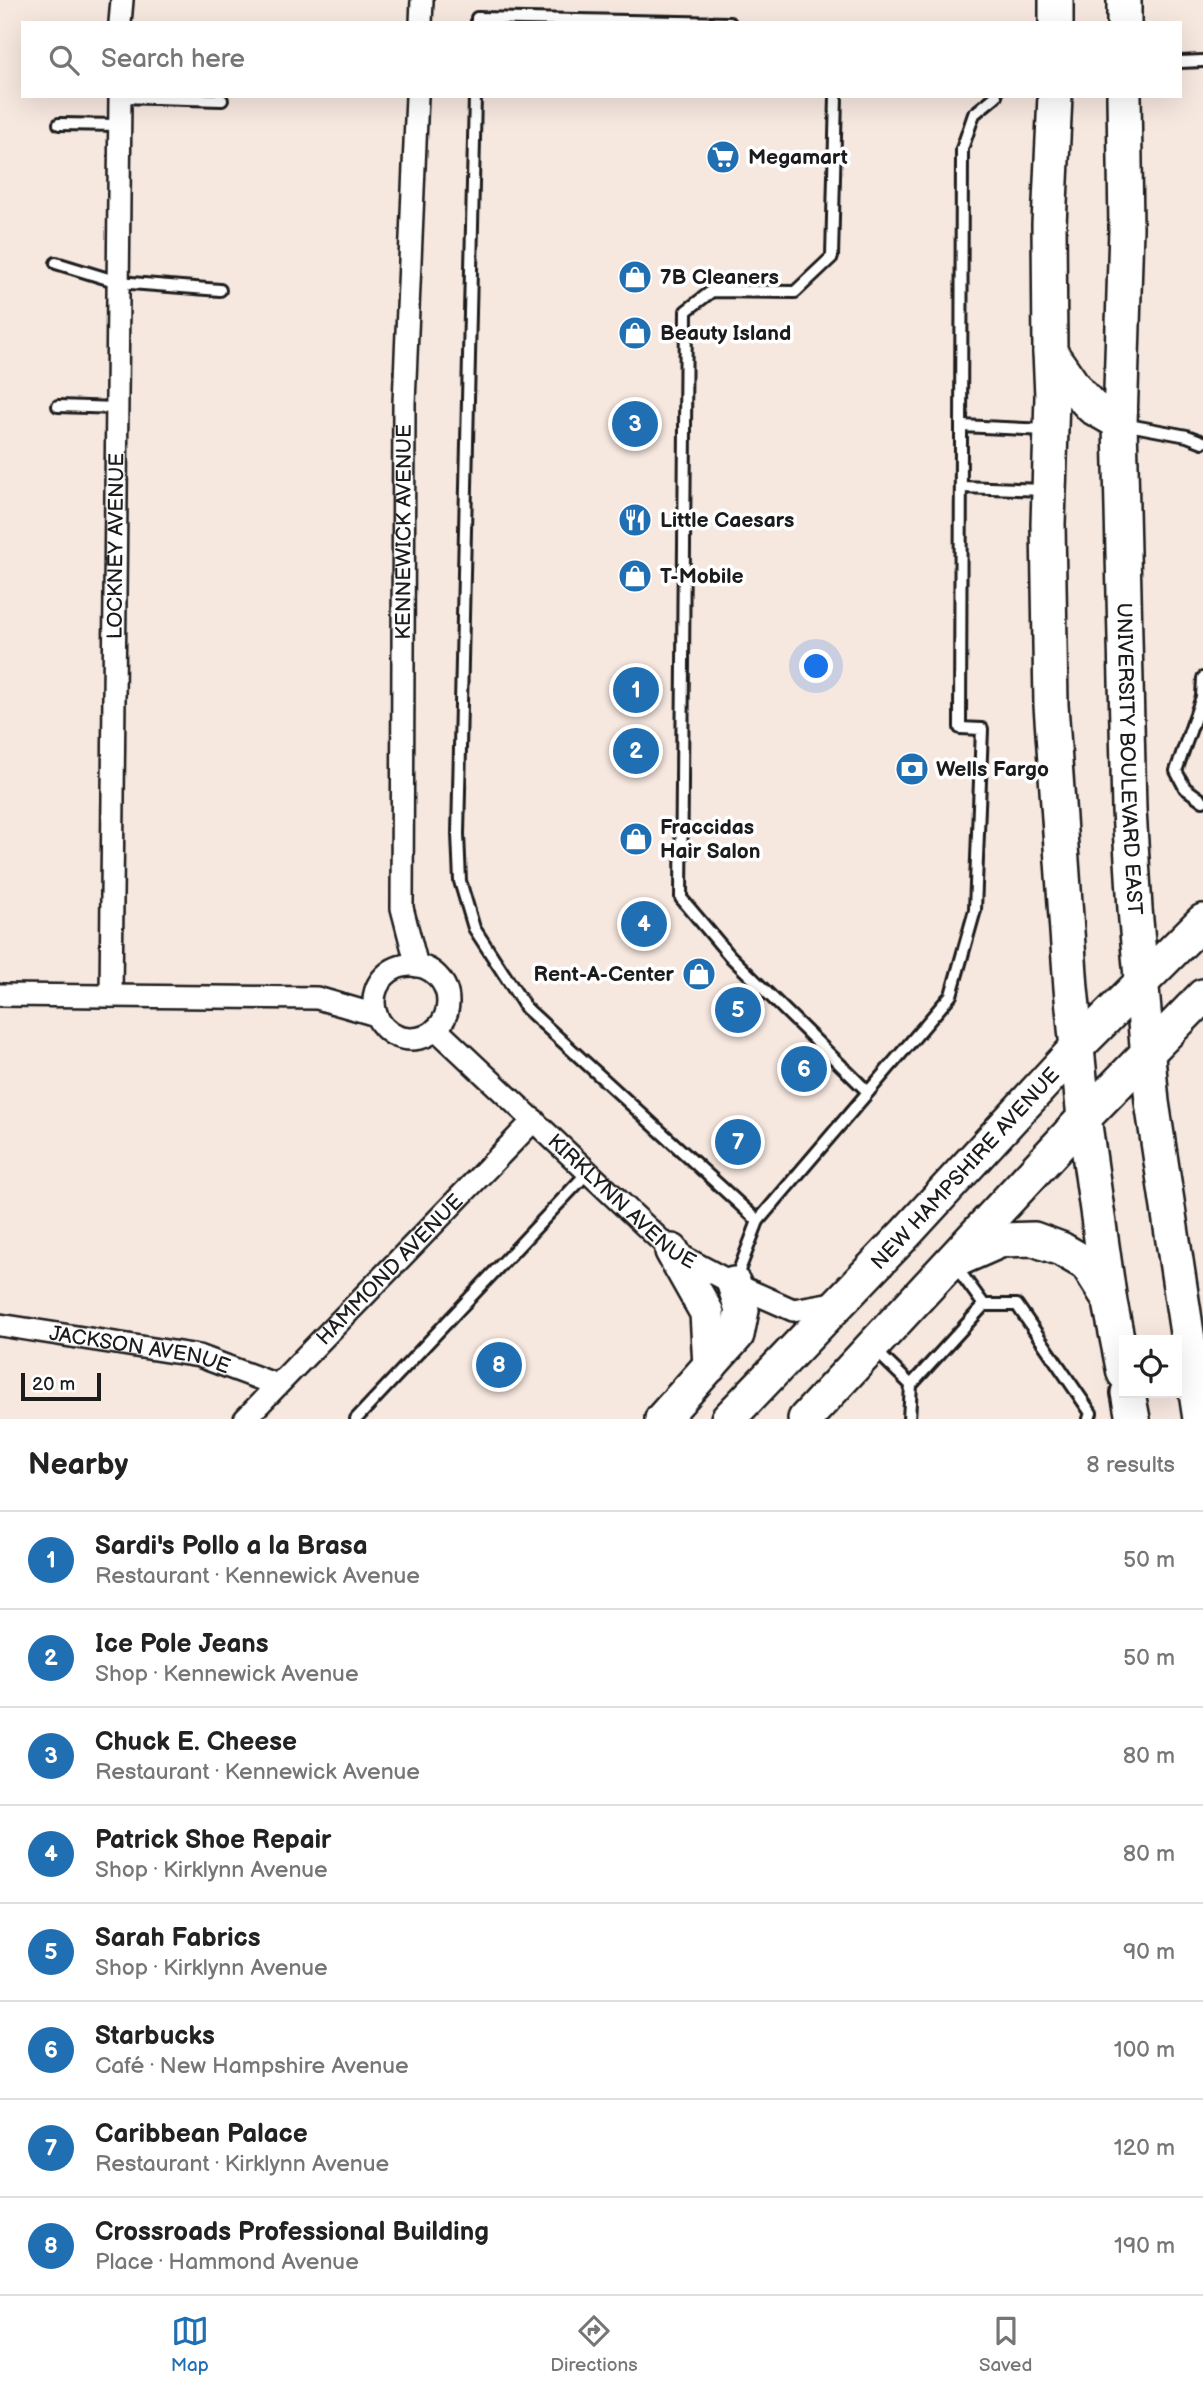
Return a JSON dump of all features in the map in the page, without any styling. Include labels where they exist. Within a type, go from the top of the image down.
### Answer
[{"type":"main road","points":[[1056,0],[1056,21]]},
{"type":"main road","points":[[1124,0],[1124,21]]},
{"type":"main road","points":[[1055,98],[1049,224],[1052,396],[1048,524],[1051,705],[1071,988],[1084,1118],[1119,1348]]},
{"type":"main road","name":"UNIVERSITY BOULEVARD EAST","points":[[1124,98],[1126,228],[1120,423],[1129,810],[1147,1054],[1163,1180],[1200,1419]]},
{"type":"main road","points":[[1050,352],[1077,391],[1092,407],[1120,423]]},
{"type":"main road","name":"NEW HAMPSHIRE AVENUE","points":[[728,1419],[1078,1046],[1203,921]]},
{"type":"main road","points":[[805,1419],[1084,1118],[1203,996]]},
{"type":"main road","points":[[952,1261],[1002,1240],[1034,1239],[1061,1249],[1087,1264],[1110,1302]]},
{"type":"main road","points":[[672,1251],[707,1313],[710,1366]]},
{"type":"main road","points":[[667,1415],[737,1335],[741,1310],[734,1284]]},
{"type":"main road","points":[[1129,1398],[1133,1419]]},
{"type":"street","points":[[120,21],[122,0]]},
{"type":"street","points":[[421,21],[422,0]]},
{"type":"street","name":"LOCKNEY AVENUE","points":[[111,996],[120,98]]},
{"type":"street","name":"KENNEWICK AVENUE","points":[[417,98],[404,403],[402,908],[417,966]]},
{"type":"street","points":[[404,965],[417,966],[433,972],[442,982],[448,1007],[444,1019],[436,1029],[417,1039],[404,1039],[382,1026],[373,1002],[382,978],[404,965]]},
{"type":"street","points":[[0,995],[317,998],[376,1015]]},
{"type":"street","name":"KIRKLYNN AVENUE","points":[[436,1029],[672,1251],[734,1284],[793,1310],[840,1302]]},
{"type":"street","name":"HAMMOND AVENUE","points":[[245,1419],[534,1120]]},
{"type":"street","name":"JACKSON AVENUE","points":[[0,1325],[199,1356],[277,1385]]},
{"type":"lane","points":[[477,21],[477,18],[629,21]]},
{"type":"lane","points":[[1182,62],[1203,61]]},
{"type":"lane","points":[[154,98],[222,100]]},
{"type":"lane","points":[[475,98],[458,834],[460,881],[474,928],[526,1008],[758,1221]]},
{"type":"lane","points":[[836,98],[832,257],[795,292],[712,291],[687,311],[681,898],[730,956],[869,1091]]},
{"type":"lane","points":[[734,1284],[758,1221],[951,995],[975,910],[982,729],[960,728],[962,149],[974,114],[994,98]]},
{"type":"lane","points":[[59,124],[120,125]]},
{"type":"lane","points":[[57,263],[118,282],[220,290]]},
{"type":"lane","points":[[58,405],[117,408]]},
{"type":"lane","points":[[1120,423],[1187,436],[1203,442]]},
{"type":"lane","points":[[961,426],[1050,430]]},
{"type":"lane","points":[[961,487],[1049,491]]},
{"type":"lane","points":[[1203,678],[1202,697],[1176,771],[1185,788],[1203,801]]},
{"type":"lane","points":[[356,1419],[589,1171]]},
{"type":"lane","points":[[952,1261],[984,1305]]},
{"type":"lane","points":[[909,1419],[911,1385],[984,1305],[1017,1305],[1091,1413],[1089,1419]]},
{"type":"lane","points":[[872,1347],[911,1385]]},
{"type":"place","name":"Megamart","points":[[723,157]]},
{"type":"place","name":"7B Cleaners","points":[[635,277]]},
{"type":"place","name":"Beauty Island","points":[[635,333]]},
{"type":"place","name":"Chuck E. Cheese","points":[[635,424]]},
{"type":"place","name":"Little Caesars","points":[[635,520]]},
{"type":"place","name":"T-Mobile","points":[[635,576]]},
{"type":"place","name":"Sardi's Pollo a la Brasa","points":[[636,690]]},
{"type":"place","name":"Ice Pole Jeans","points":[[636,751]]},
{"type":"place","name":"Wells Fargo","points":[[912,769]]},
{"type":"place","name":"Fraccidas Hair Salon","points":[[636,839]]},
{"type":"place","name":"Patrick Shoe Repair","points":[[644,924]]},
{"type":"place","name":"Rent-A-Center","points":[[699,974]]},
{"type":"place","name":"Sarah Fabrics","points":[[738,1010]]},
{"type":"place","name":"Starbucks","points":[[804,1069]]},
{"type":"place","name":"Caribbean Palace","points":[[738,1142]]},
{"type":"place","name":"Crossroads Professional Building","points":[[499,1365]]}]
